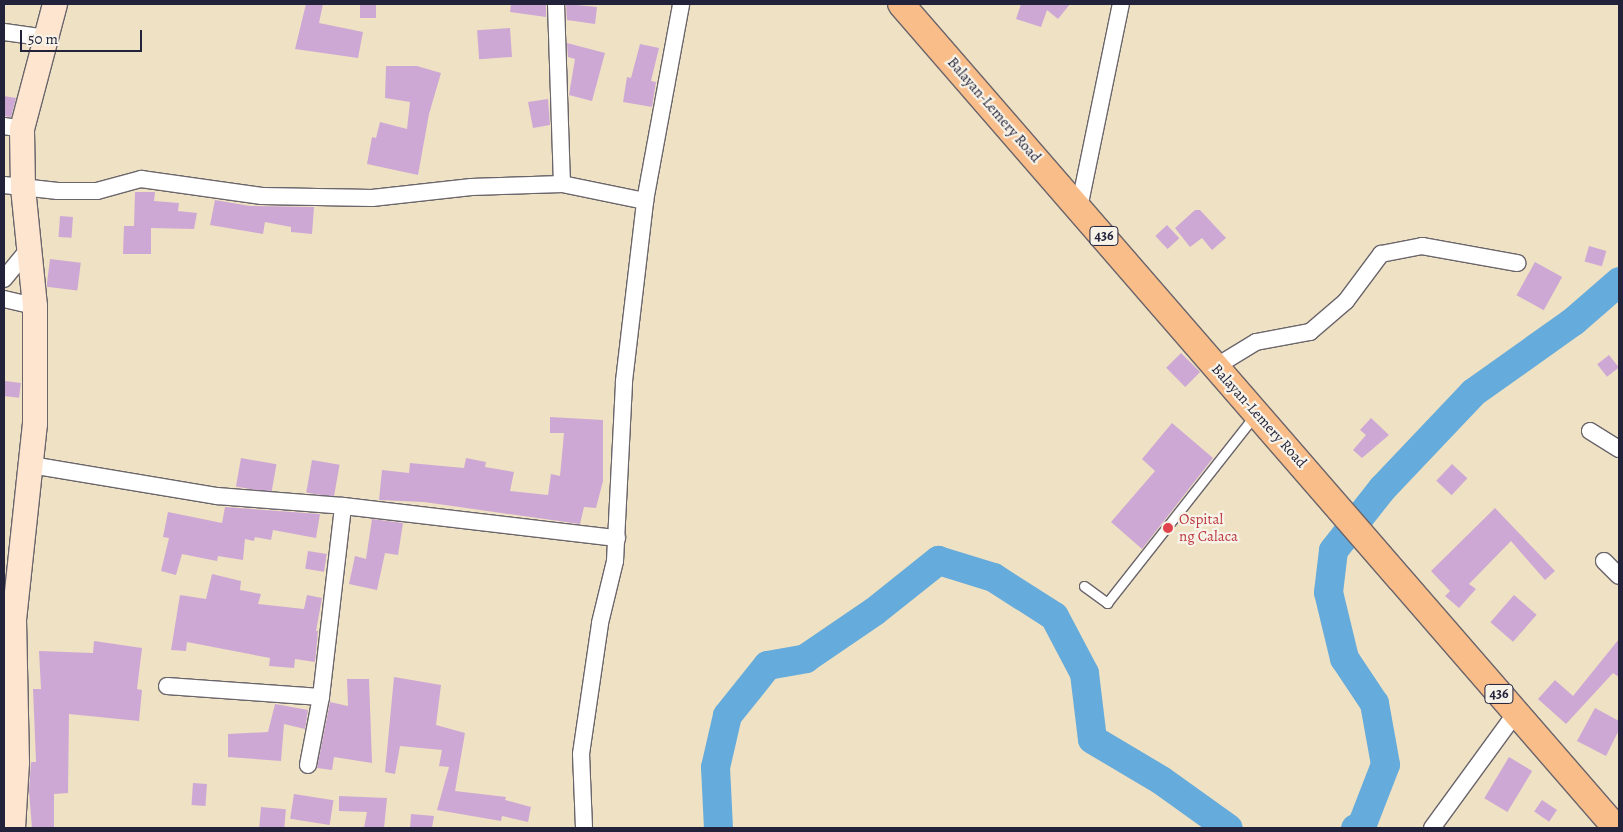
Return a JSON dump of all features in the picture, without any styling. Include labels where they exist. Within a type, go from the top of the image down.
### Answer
[{"type":"main road","name":"Balayan-Lemery Road","points":[[901,4],[1215,367],[1306,469],[1381,560],[1616,828]]},
{"type":"street","points":[[14,828],[17,763],[14,620],[35,424],[34,306],[31,246],[13,187],[13,128],[48,38],[55,4]]},
{"type":"street","points":[[556,4],[562,184]]},
{"type":"street","points":[[584,828],[581,754],[600,623],[616,560],[624,381],[645,201],[681,4]]},
{"type":"street","points":[[1079,208],[1121,4]]},
{"type":"street","points":[[4,32],[48,38]]},
{"type":"street","points":[[13,187],[98,190],[141,179],[262,196],[372,198],[471,187],[562,184],[645,201]]},
{"type":"street","points":[[4,279],[31,246]]},
{"type":"street","points":[[1215,367],[1256,342],[1310,332],[1346,300],[1381,254],[1422,246],[1517,263]]},
{"type":"street","points":[[4,299],[34,306]]},
{"type":"street","points":[[1590,431],[1619,449]]},
{"type":"street","points":[[31,465],[217,496],[343,506],[617,538]]},
{"type":"street","points":[[308,765],[321,697],[343,506]]},
{"type":"street","points":[[1604,561],[1619,576]]},
{"type":"street","points":[[167,686],[321,697]]},
{"type":"street","points":[[1432,828],[1516,713]]},
{"type":"lane","points":[[1084,586],[1107,603],[1256,413]]},
{"type":"building","points":[[306,4],[323,4],[319,23],[363,32],[358,58],[295,49]]},
{"type":"building","points":[[360,4],[376,4],[376,18],[360,18]]},
{"type":"building","points":[[511,4],[546,4],[546,17],[510,12]]},
{"type":"building","points":[[566,4],[597,7],[595,24],[567,20]]},
{"type":"building","points":[[1021,4],[1070,4],[1058,19],[1047,10],[1041,27],[1016,19]]},
{"type":"building","points":[[510,28],[512,57],[479,59],[477,30]]},
{"type":"building","points":[[567,43],[605,53],[592,101],[569,95],[575,59],[568,57]]},
{"type":"building","points":[[640,44],[659,48],[651,81],[656,82],[652,107],[623,102],[627,77],[631,78]]},
{"type":"building","points":[[386,66],[417,66],[441,73],[429,114],[418,175],[367,164],[372,137],[376,138],[380,122],[407,129],[410,102],[385,98]]},
{"type":"building","points":[[4,96],[16,98],[11,117],[4,116]]},
{"type":"building","points":[[548,99],[550,125],[533,128],[528,102]]},
{"type":"building","points":[[135,192],[155,192],[154,201],[179,203],[178,211],[197,213],[194,229],[151,228],[151,254],[123,254],[124,226],[134,226]]},
{"type":"building","points":[[215,200],[250,206],[314,207],[312,234],[291,232],[291,227],[265,222],[263,234],[210,225]]},
{"type":"building","points":[[1195,210],[1200,210],[1226,238],[1212,250],[1202,238],[1190,247],[1175,228]]},
{"type":"building","points":[[60,216],[73,217],[72,238],[59,237]]},
{"type":"building","points":[[1167,225],[1179,238],[1168,249],[1155,236]]},
{"type":"building","points":[[1589,246],[1606,251],[1602,266],[1585,261]]},
{"type":"building","points":[[50,259],[81,263],[77,291],[47,287]]},
{"type":"building","points":[[1535,262],[1562,277],[1544,310],[1517,295]]},
{"type":"building","points":[[1181,353],[1200,372],[1185,387],[1166,368]]},
{"type":"building","points":[[1609,355],[1619,368],[1607,377],[1597,364]]},
{"type":"building","points":[[5,381],[21,383],[19,398],[4,396]]},
{"type":"building","points":[[550,417],[603,420],[603,481],[596,508],[584,507],[580,524],[424,502],[379,500],[382,470],[409,473],[410,463],[464,468],[466,458],[486,462],[485,467],[514,472],[510,491],[548,495],[551,474],[560,476],[564,433],[550,433]]},
{"type":"building","points":[[1371,418],[1389,435],[1362,458],[1353,450],[1366,435],[1360,430]]},
{"type":"building","name":"Ospital ng Calaca","points":[[1172,423],[1213,458],[1142,549],[1111,522],[1155,471],[1142,459]]},
{"type":"building","points":[[241,458],[276,464],[271,493],[236,487]]},
{"type":"building","points":[[312,460],[340,465],[334,497],[306,492]]},
{"type":"building","points":[[1452,464],[1467,478],[1452,495],[1436,481]]},
{"type":"building","points":[[225,507],[320,514],[316,538],[273,530],[271,540],[255,537],[254,541],[245,539],[243,560],[218,556],[217,561],[182,554],[176,575],[161,571],[169,538],[163,537],[168,512],[222,523]]},
{"type":"building","points":[[1495,508],[1555,571],[1545,580],[1511,541],[1469,584],[1476,589],[1459,608],[1445,596],[1450,591],[1431,571]]},
{"type":"building","points":[[372,519],[403,523],[398,555],[385,553],[377,590],[349,584],[355,556],[366,559]]},
{"type":"building","points":[[308,551],[327,554],[324,572],[305,569]]},
{"type":"building","points":[[212,574],[241,581],[240,590],[261,594],[258,604],[304,609],[307,595],[322,598],[316,631],[318,631],[315,662],[295,659],[294,668],[269,666],[270,658],[187,642],[186,651],[171,650],[180,595],[206,599]]},
{"type":"building","points":[[1514,595],[1537,615],[1513,642],[1490,622]]},
{"type":"building","points":[[1619,639],[1619,677],[1613,673],[1566,724],[1538,699],[1555,680],[1573,696]]},
{"type":"building","points":[[94,641],[142,648],[137,689],[142,690],[139,721],[69,714],[68,793],[54,794],[54,828],[32,828],[29,791],[31,762],[36,762],[33,689],[41,689],[39,651],[93,653]]},
{"type":"building","points":[[394,677],[441,685],[436,725],[465,733],[455,791],[506,797],[505,800],[531,807],[528,822],[502,816],[501,821],[437,810],[449,767],[439,766],[442,750],[400,746],[395,774],[385,772]]},
{"type":"building","points":[[347,679],[369,679],[372,763],[334,757],[332,770],[317,768],[330,702],[348,706]]},
{"type":"building","points":[[275,704],[308,710],[305,729],[284,724],[281,761],[228,757],[228,734],[268,732]]},
{"type":"building","points":[[1595,708],[1619,721],[1619,730],[1606,756],[1577,741]]},
{"type":"building","points":[[1509,757],[1532,771],[1507,812],[1484,798]]},
{"type":"building","points":[[193,783],[207,784],[205,806],[191,805]]},
{"type":"building","points":[[294,794],[334,800],[330,825],[290,819]]},
{"type":"building","points":[[339,796],[387,798],[384,828],[364,828],[367,812],[339,811]]},
{"type":"building","points":[[1542,800],[1557,810],[1549,822],[1534,812]]},
{"type":"building","points":[[261,807],[286,809],[284,828],[259,828]]},
{"type":"building","points":[[411,814],[434,816],[432,828],[410,828]]},
{"type":"waterway","points":[[1355,828],[1361,826],[1385,764],[1374,703],[1344,658],[1328,592],[1333,550],[1382,488],[1473,392],[1573,321],[1619,281]]},
{"type":"waterway","points":[[718,828],[715,767],[727,715],[767,665],[805,658],[874,611],[938,560],[993,577],[1054,616],[1084,673],[1092,739],[1161,780],[1228,828]]},
{"type":"place","name":"Ospital ng Calaca","points":[[1168,528]]}]
